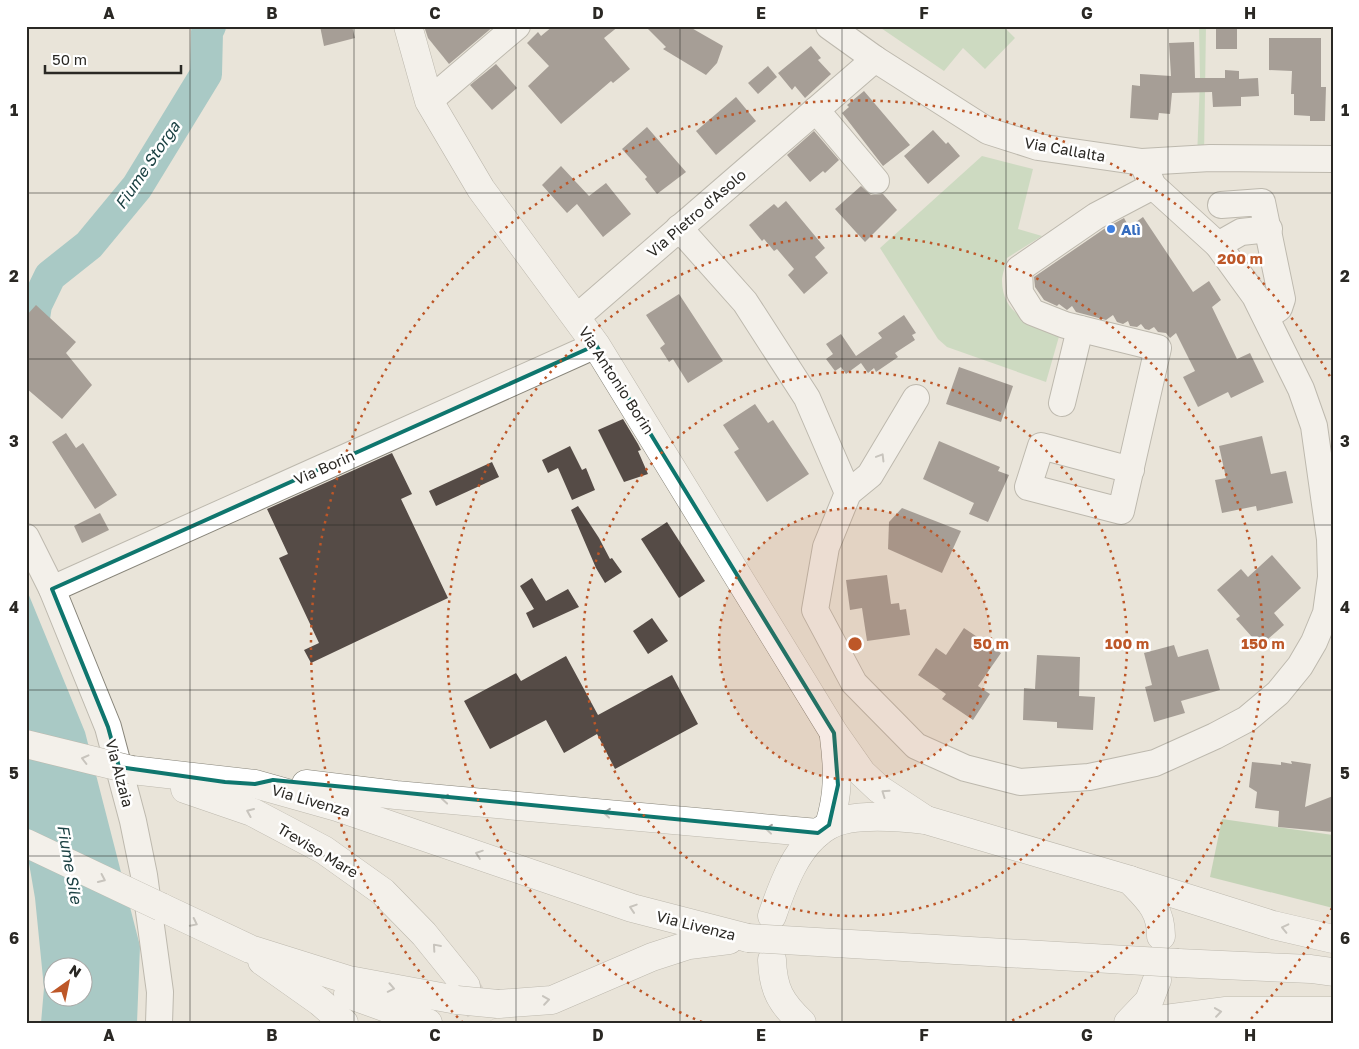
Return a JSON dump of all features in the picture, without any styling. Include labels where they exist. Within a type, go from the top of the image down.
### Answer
[{"type":"main road","name":"Via Antonio Borin","points":[[408,26],[429,101],[481,189],[596,345],[636,407],[834,733],[862,773],[879,790],[926,820]]},
{"type":"main road","name":"Via Antonio Borin","points":[[823,829],[835,806],[838,785],[834,733]]},
{"type":"main road","name":"Via Livenza","points":[[26,744],[132,770],[255,784],[337,806],[632,908],[748,938]]},
{"type":"main road","name":"Treviso Mare","points":[[132,770],[252,812],[324,850],[383,892],[424,934],[462,993]]},
{"type":"main road","points":[[255,784],[273,780],[396,795],[823,829],[851,818],[926,820],[1130,880],[1272,925],[1333,939]]},
{"type":"main road","points":[[772,916],[784,881],[798,857],[823,829]]},
{"type":"main road","name":"Via Livenza","points":[[26,843],[250,949],[349,980],[462,993],[498,1004],[552,1000],[652,958],[689,945],[748,938]]},
{"type":"main road","points":[[1130,880],[1150,901],[1161,920],[1161,936]]},
{"type":"main road","points":[[748,938],[1311,969],[1333,972]]},
{"type":"main road","points":[[227,939],[320,1002],[344,1023]]},
{"type":"main road","points":[[260,960],[428,1023]]},
{"type":"main road","points":[[772,960],[772,978],[782,1004],[802,1023]]},
{"type":"main road","points":[[1128,1023],[1149,1001],[1157,980]]},
{"type":"main road","points":[[1135,1023],[1226,1011],[1333,1012]]},
{"type":"street","points":[[429,101],[517,26]]},
{"type":"street","name":"Via Callalta","points":[[829,26],[875,59],[988,131],[1038,147],[1142,162],[1210,158],[1333,159]]},
{"type":"street","name":"Via Pietro d'Asolo","points":[[577,317],[875,59]]},
{"type":"street","points":[[816,110],[876,181]]},
{"type":"street","points":[[916,398],[870,475],[848,493],[826,548],[816,610],[854,683],[916,746],[965,768],[1020,782],[1089,777],[1155,763],[1215,736],[1247,719],[1278,693],[1300,666],[1314,642],[1326,613],[1330,577],[1330,539],[1314,426],[1301,389],[1255,296],[1218,245],[1153,186],[1142,162]]},
{"type":"street","points":[[1131,470],[1158,348],[1080,329],[1032,312],[1020,293],[1019,269],[1096,216],[1153,186]]},
{"type":"street","points":[[1221,205],[1262,202],[1269,228],[1282,299],[1279,308],[1266,317]]},
{"type":"street","points":[[680,228],[744,302],[807,398],[848,493]]},
{"type":"street","points":[[1218,245],[1241,232],[1269,228]]},
{"type":"street","points":[[1062,403],[1080,329]]},
{"type":"street","name":"Via Borin","points":[[52,589],[596,345]]},
{"type":"street","name":"Via Alzaia","points":[[26,537],[52,589],[108,727],[133,821],[144,875],[160,992],[160,1023]]},
{"type":"highlighted area","points":[[596,345],[834,733],[838,785],[829,825],[818,833],[273,780],[255,784],[225,782],[119,767],[108,727],[52,589]]},
{"type":"green space","points":[[878,26],[1003,26],[1015,38],[985,69],[963,48],[944,71]]},
{"type":"green space","points":[[1199,26],[1206,26],[1204,158],[1197,158],[1200,78]]},
{"type":"green space","points":[[982,156],[1033,169],[1018,229],[1042,236],[1007,258],[1002,281],[1008,303],[1014,311],[1030,322],[1060,333],[1046,382],[947,347],[938,339],[880,248]]},
{"type":"green space","points":[[1222,819],[1333,835],[1333,908],[1210,877]]},
{"type":"water","name":"Fiume Sile","points":[[26,588],[85,732],[140,946],[137,1023],[41,1023],[42,1006],[92,1006],[92,956],[42,956],[42,968],[35,898],[26,846]]},
{"type":"building","points":[[320,26],[352,26],[355,38],[324,46]]},
{"type":"building","points":[[424,26],[494,26],[449,64],[428,38]]},
{"type":"building","points":[[553,26],[619,26],[604,38],[630,69],[613,83],[611,81],[561,124],[528,86],[549,66],[527,43],[538,32],[541,36]]},
{"type":"building","points":[[645,26],[688,26],[723,46],[717,63],[706,75],[663,49],[666,47]]},
{"type":"building","points":[[1216,26],[1237,26],[1237,49],[1216,49]]},
{"type":"building","points":[[1269,38],[1321,38],[1321,87],[1326,87],[1325,121],[1310,121],[1310,116],[1294,115],[1294,94],[1291,94],[1292,71],[1269,70]]},
{"type":"building","points":[[1194,42],[1195,78],[1225,78],[1225,70],[1239,71],[1239,79],[1258,78],[1259,96],[1241,97],[1241,106],[1213,107],[1212,92],[1172,93],[1170,114],[1159,113],[1158,120],[1130,118],[1132,85],[1140,86],[1140,74],[1171,76],[1169,43]]},
{"type":"building","points":[[811,46],[821,58],[818,60],[831,74],[805,98],[795,86],[792,90],[778,73]]},
{"type":"building","points":[[496,64],[517,88],[492,110],[470,85]]},
{"type":"building","points":[[768,66],[777,77],[758,94],[748,83]]},
{"type":"building","points":[[864,91],[910,145],[883,166],[842,113],[849,107],[847,105]]},
{"type":"building","points":[[736,97],[756,121],[716,155],[696,131]]},
{"type":"building","points":[[647,127],[686,172],[657,194],[645,179],[647,177],[622,149]]},
{"type":"building","points":[[933,130],[946,144],[948,142],[960,156],[928,184],[904,156]]},
{"type":"building","points":[[814,131],[839,160],[825,173],[823,171],[810,182],[787,155]]},
{"type":"building","points":[[561,166],[589,196],[606,183],[631,214],[603,237],[577,204],[567,213],[542,185]]},
{"type":"building","points":[[861,186],[871,195],[883,194],[897,210],[865,242],[835,209]]},
{"type":"building","points":[[786,201],[825,248],[815,257],[828,273],[804,294],[788,275],[794,269],[777,249],[774,251],[764,239],[762,241],[749,225],[774,204],[778,208]]},
{"type":"building","points":[[1143,217],[1193,292],[1209,281],[1221,300],[1212,307],[1237,359],[1250,353],[1264,382],[1231,398],[1228,392],[1198,407],[1183,377],[1195,371],[1176,333],[1170,338],[1166,333],[1158,332],[1154,327],[1149,330],[1145,329],[1141,324],[1137,327],[1130,326],[1128,321],[1123,324],[1117,322],[1113,315],[1106,320],[1076,312],[1072,306],[1067,310],[1059,304],[1057,306],[1044,300],[1035,287],[1034,277],[1104,229],[1124,218],[1129,227]]},
{"type":"building","points":[[679,294],[723,361],[688,383],[673,359],[669,362],[660,348],[665,344],[646,315]]},
{"type":"building","points":[[36,305],[76,342],[66,353],[92,385],[62,419],[26,388],[26,316]]},
{"type":"building","points":[[904,315],[916,333],[912,335],[915,340],[895,353],[898,357],[876,372],[874,368],[868,373],[861,363],[846,374],[841,367],[835,371],[826,359],[833,354],[826,344],[841,334],[856,356],[882,338],[878,333]]},
{"type":"building","points":[[959,367],[1013,386],[1001,422],[946,404]]},
{"type":"building","points":[[755,404],[768,423],[773,420],[809,474],[767,502],[734,452],[739,449],[723,425]]},
{"type":"building","points":[[623,419],[641,450],[638,451],[648,474],[624,482],[598,430]]},
{"type":"building","points":[[66,433],[76,448],[83,443],[117,495],[95,509],[52,442]]},
{"type":"building","points":[[1262,436],[1271,474],[1286,471],[1293,503],[1257,511],[1256,506],[1222,513],[1215,480],[1226,478],[1219,446]]},
{"type":"building","points":[[939,441],[1000,467],[998,471],[1009,475],[988,522],[969,514],[974,503],[923,479]]},
{"type":"building","points":[[570,446],[582,470],[586,468],[595,490],[572,500],[558,468],[548,473],[542,460]]},
{"type":"building","points":[[392,453],[412,494],[401,499],[448,598],[311,663],[304,650],[319,643],[279,558],[288,554],[267,509]]},
{"type":"building","points":[[492,462],[499,477],[436,506],[429,491]]},
{"type":"building","points":[[578,506],[610,559],[612,558],[622,572],[605,583],[596,568],[571,510]]},
{"type":"building","points":[[902,508],[961,531],[942,573],[888,549],[889,522]]},
{"type":"building","points":[[100,513],[109,530],[82,543],[74,526]]},
{"type":"building","points":[[667,522],[705,581],[679,598],[641,539]]},
{"type":"building","points":[[1272,555],[1301,588],[1274,613],[1284,625],[1260,646],[1236,619],[1240,616],[1217,590],[1241,569],[1248,577]]},
{"type":"building","points":[[887,575],[891,604],[899,603],[900,610],[906,609],[910,635],[867,641],[862,608],[850,610],[846,580]]},
{"type":"building","points":[[532,578],[546,601],[568,589],[579,607],[533,628],[526,613],[534,609],[520,586]]},
{"type":"building","points":[[652,618],[668,641],[648,654],[633,631]]},
{"type":"building","points":[[964,628],[1001,653],[978,686],[990,694],[973,720],[942,699],[946,694],[918,675],[936,648],[946,655]]},
{"type":"building","points":[[1174,645],[1178,657],[1208,649],[1220,690],[1181,701],[1185,713],[1154,722],[1145,687],[1152,685],[1144,653]]},
{"type":"building","points":[[1037,655],[1080,657],[1079,696],[1095,697],[1093,730],[1057,728],[1057,722],[1023,720],[1024,688],[1035,689]]},
{"type":"building","points":[[566,656],[598,715],[672,675],[698,724],[615,769],[597,734],[564,753],[546,720],[490,749],[464,701],[516,673],[521,681]]},
{"type":"building","points":[[1291,761],[1311,764],[1305,807],[1333,796],[1333,832],[1278,827],[1279,811],[1255,808],[1257,792],[1249,787],[1252,762],[1281,765],[1281,762],[1292,764]]},
{"type":"waterway","name":"Fiume Storga","points":[[29,350],[36,305],[50,276],[89,245],[137,187],[206,74],[207,32],[210,26]]},
{"type":"tunnel","points":[[466,986],[487,1023]]},
{"type":"place","name":"Alì","points":[[1111,229]]}]
